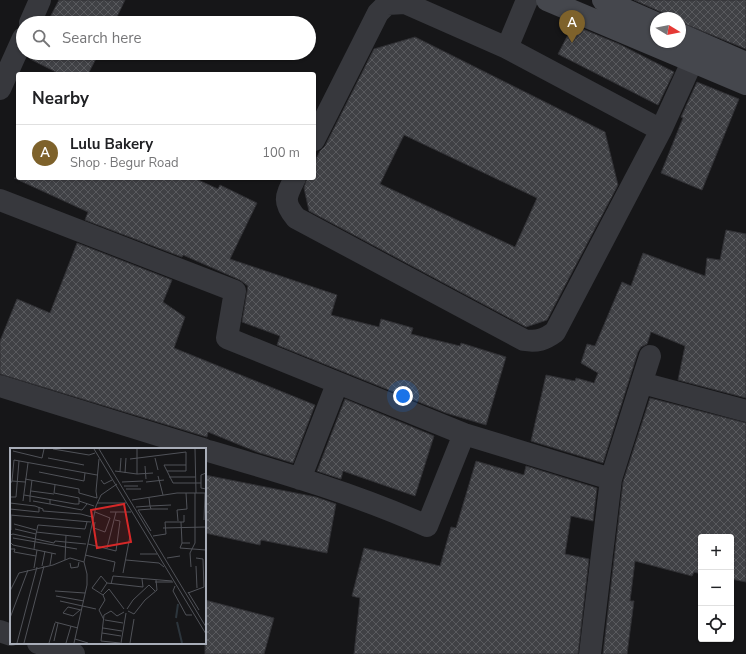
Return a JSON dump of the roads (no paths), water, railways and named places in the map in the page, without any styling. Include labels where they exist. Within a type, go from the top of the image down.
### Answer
[{"type":"main road","points":[[547,0],[746,84]]},
{"type":"main road","points":[[607,1],[650,20]]},
{"type":"main road","points":[[686,37],[746,63]]},
{"type":"street","points":[[33,16],[40,0]]},
{"type":"street","points":[[507,48],[526,0]]},
{"type":"street","points":[[316,136],[378,13],[387,4],[405,3],[507,48],[661,130]]},
{"type":"street","points":[[0,89],[16,54]]},
{"type":"street","points":[[294,180],[285,199],[288,208],[296,218],[524,340],[536,341],[546,339],[555,332],[661,130],[692,62]]},
{"type":"street","points":[[0,200],[235,291],[227,338],[337,384],[464,434],[611,479]]},
{"type":"street","points":[[590,654],[611,479],[650,356]]},
{"type":"street","points":[[642,383],[746,411]]},
{"type":"street","points":[[300,479],[337,384]]},
{"type":"street","points":[[0,386],[201,448]]},
{"type":"street","points":[[206,450],[300,479],[397,512],[427,526],[464,434]]},
{"type":"street","points":[[0,631],[10,635]]},
{"type":"street","points":[[41,644],[74,654]]},
{"type":"place","name":"Lulu Bakery","points":[[572,43]]}]
